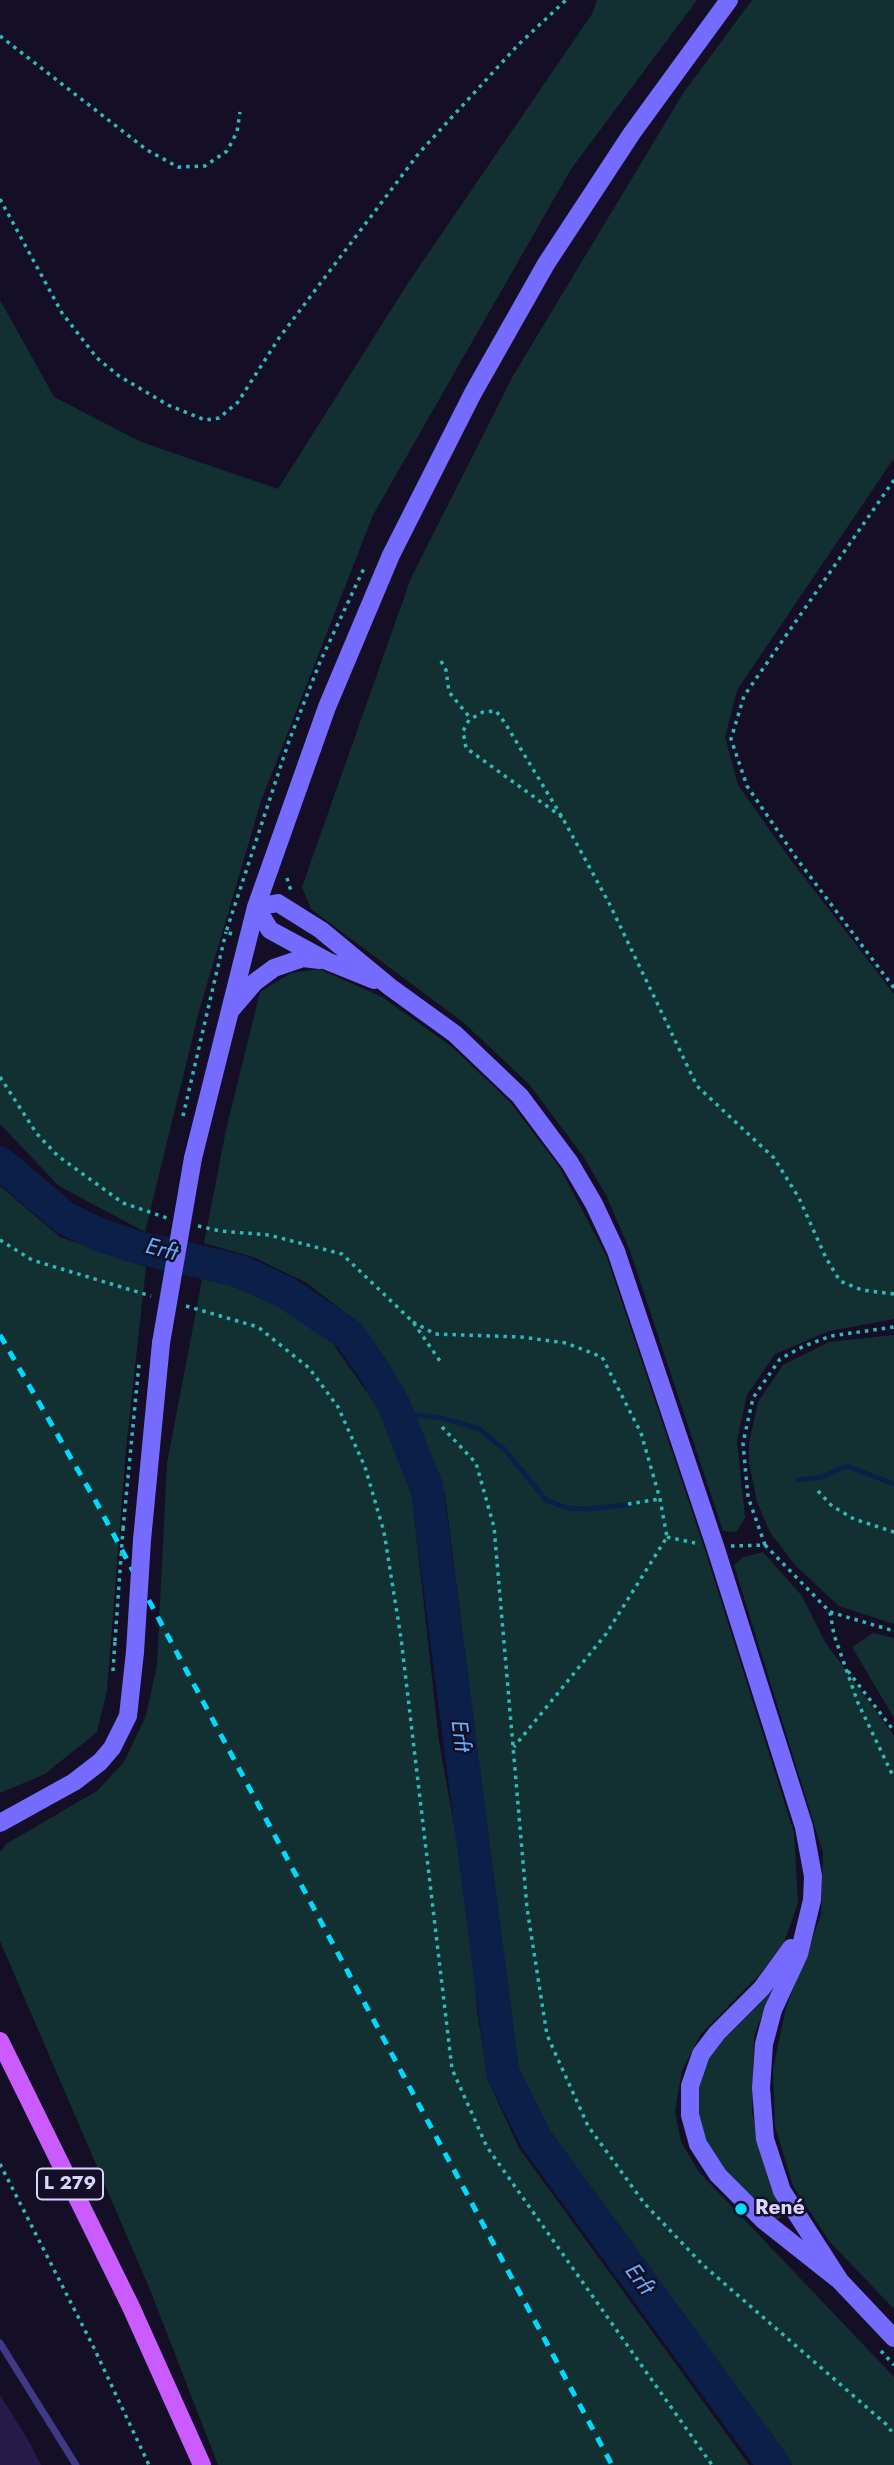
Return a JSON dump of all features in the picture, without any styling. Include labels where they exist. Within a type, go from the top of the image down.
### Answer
[{"type":"main road","points":[[0,1824],[74,1782],[107,1755],[128,1716],[162,1343],[193,1158],[256,907],[343,667],[397,542],[451,434],[517,313],[574,219],[668,81],[729,0]]},
{"type":"main road","points":[[256,907],[278,903],[321,930],[390,987],[455,1034],[520,1096],[570,1163],[594,1204],[616,1251],[715,1546],[804,1827],[813,1876],[808,1922],[799,1954],[774,2010],[764,2044],[761,2088],[765,2139],[782,2191],[840,2281]]},
{"type":"main road","points":[[256,907],[270,929],[327,961],[390,987]]},
{"type":"main road","points":[[227,1015],[247,990],[274,968],[303,958],[327,961]]},
{"type":"main road","points":[[808,1922],[781,1966],[717,2033],[701,2054],[691,2086],[690,2115],[698,2144],[719,2175],[763,2220],[840,2281],[894,2337]]},
{"type":"main road","name":"L 279","points":[[0,2041],[131,2307],[202,2465]]},
{"type":"lane","points":[[0,2343],[76,2465]]},
{"type":"path","points":[[0,199],[62,313],[97,358],[119,376],[168,405],[197,417],[215,420],[238,402],[279,338],[419,153],[494,71],[566,0]]},
{"type":"path","points":[[0,36],[147,150],[178,167],[205,166],[227,151],[237,132],[240,112]]},
{"type":"path","points":[[894,480],[744,696],[731,738],[747,786],[797,859],[894,988]]},
{"type":"path","points":[[441,660],[446,670],[449,692],[471,719]]},
{"type":"path","points":[[562,817],[466,748],[463,731],[471,719],[483,712],[496,711],[562,817],[609,903],[697,1086],[774,1158],[799,1198],[826,1258],[840,1281],[862,1290],[894,1294]]},
{"type":"path","points":[[182,1122],[226,932]]},
{"type":"path","points":[[0,1077],[37,1134],[58,1156],[123,1203],[170,1219]]},
{"type":"path","points":[[195,1225],[220,1231],[269,1235],[342,1254],[413,1322],[442,1364]]},
{"type":"path","points":[[0,1240],[32,1260],[164,1300]]},
{"type":"path","points":[[177,1303],[258,1327],[309,1368],[338,1407],[365,1467],[384,1532],[401,1638],[452,2069],[487,2147],[712,2465]]},
{"type":"path","points":[[413,1322],[435,1334],[521,1337],[566,1343],[602,1357],[641,1433],[660,1499],[667,1537],[606,1634],[513,1748]]},
{"type":"path","points":[[894,1327],[831,1336],[780,1359],[752,1398],[743,1443],[748,1497],[765,1545],[830,1612],[858,1703],[894,1778]]},
{"type":"path","points":[[113,1679],[123,1529],[141,1353]]},
{"type":"path","points":[[442,1427],[476,1463],[494,1527],[527,1908],[547,2035],[588,2126],[644,2203],[703,2265],[887,2425],[894,2435]]},
{"type":"path","points":[[818,1491],[832,1506],[854,1519],[894,1532]]},
{"type":"path","points":[[628,1504],[660,1499]]},
{"type":"path","points":[[667,1537],[715,1546],[765,1545]]},
{"type":"path","points":[[830,1612],[894,1631]]},
{"type":"path","points":[[845,1666],[894,1731]]},
{"type":"path","points":[[0,2164],[93,2346],[149,2465]]},
{"type":"green space","points":[[597,0],[697,0],[571,169],[373,515],[261,801],[199,1011],[145,1232],[59,1186],[0,1124],[0,300],[54,397],[141,442],[278,489],[408,283],[592,14]]},
{"type":"green space","points":[[752,0],[894,0],[894,458],[737,690],[725,737],[738,785],[790,859],[894,994],[894,1319],[829,1331],[775,1354],[747,1395],[737,1441],[745,1518],[736,1532],[723,1531],[630,1251],[606,1195],[583,1156],[529,1084],[464,1023],[311,909],[302,887],[411,578],[513,376],[682,95]]},
{"type":"green space","points":[[319,969],[382,997],[451,1046],[510,1102],[560,1168],[606,1255],[705,1550],[794,1833],[798,1903],[784,1942],[760,1974],[701,2034],[682,2070],[675,2111],[681,2142],[699,2172],[894,2377],[894,2465],[792,2465],[545,2128],[517,2068],[445,1493],[411,1406],[359,1323],[305,1282],[253,1257],[204,1243],[226,1130],[260,992],[291,973]]},
{"type":"green space","points":[[0,1186],[60,1237],[146,1267],[126,1449],[107,1690],[97,1732],[45,1774],[0,1793]]},
{"type":"green space","points":[[203,1275],[270,1301],[331,1341],[378,1408],[412,1496],[439,1742],[471,1919],[477,2011],[488,2080],[519,2148],[749,2465],[218,2465],[151,2292],[0,1941],[0,1852],[6,1844],[97,1791],[124,1762],[146,1716],[157,1665],[167,1463]]},
{"type":"green space","points":[[894,1335],[894,1624],[839,1606],[795,1565],[770,1532],[757,1502],[749,1462],[749,1443],[758,1402],[783,1365],[829,1342]]},
{"type":"green space","points":[[763,1552],[802,1596],[825,1642],[894,1736],[894,2309],[830,2242],[793,2186],[775,2126],[773,2069],[786,2008],[821,1915],[823,1853],[734,1565],[744,1557]]},
{"type":"green space","points":[[873,1633],[894,1638],[894,1718],[852,1647]]},
{"type":"green space","points":[[771,1992],[754,2036],[752,2112],[772,2188],[786,2214],[774,2221],[724,2171],[708,2149],[698,2122],[697,2098],[702,2071],[713,2049]]},
{"type":"building","points":[[0,2395],[28,2440],[41,2465],[0,2465]]},
{"type":"waterway","name":"Erft","points":[[0,1163],[65,1218],[100,1235],[136,1247],[239,1271],[285,1292],[349,1335],[373,1369],[393,1403],[427,1488],[503,2073],[536,2139],[774,2465]]},
{"type":"waterway","points":[[397,1413],[442,1418],[479,1429],[504,1449],[546,1500],[567,1508],[627,1505]]},
{"type":"waterway","points":[[799,1480],[821,1477],[847,1466],[894,1484]]},
{"type":"railway","points":[[0,1335],[94,1498],[612,2465]]},
{"type":"place","name":"René","points":[[741,2209]]}]
